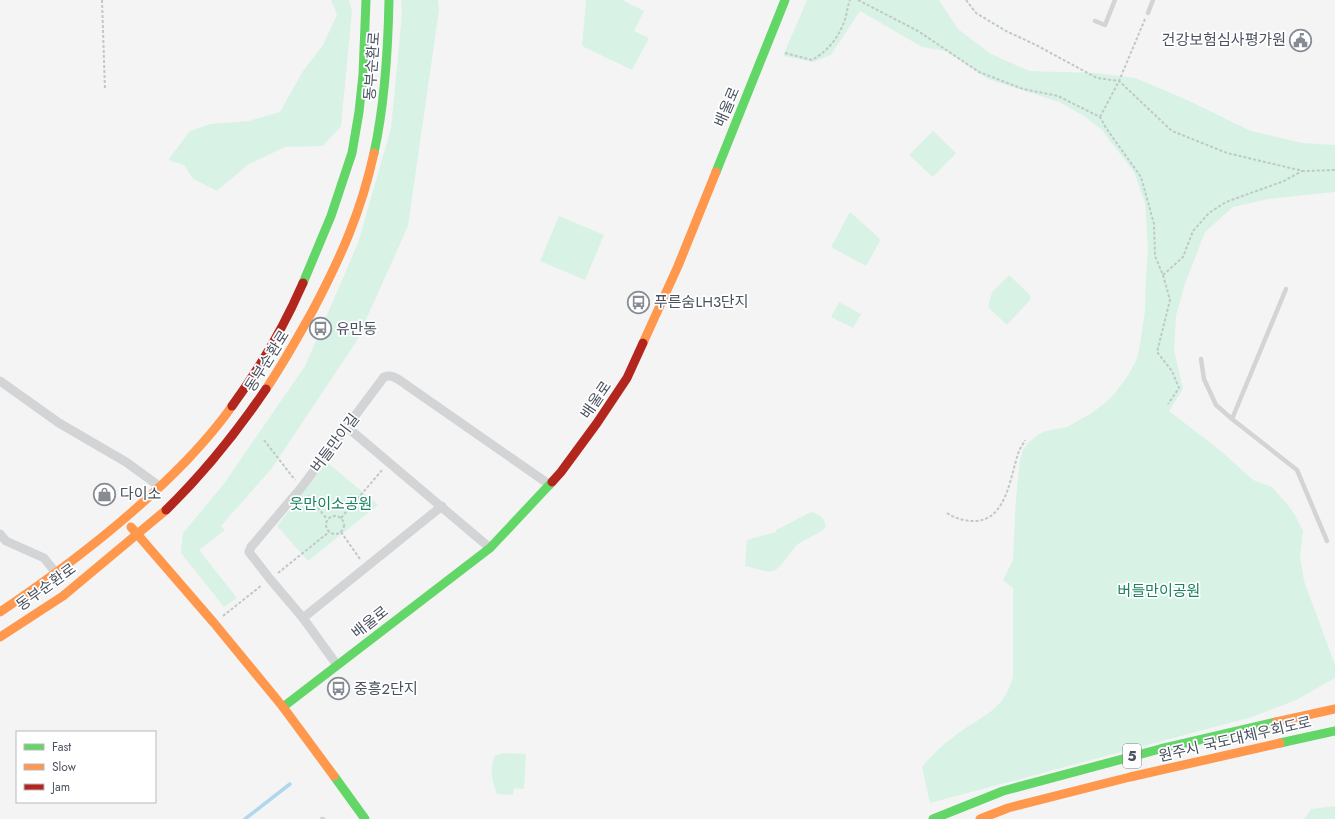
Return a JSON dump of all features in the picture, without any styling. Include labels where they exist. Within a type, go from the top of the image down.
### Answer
[{"type":"main road","name":"동부순환로","points":[[0,612],[37,588],[124,520],[204,441],[225,416],[254,375],[285,322],[317,251],[330,221],[353,151],[361,97],[366,46],[366,0]]},
{"type":"main road","name":"동부순환로","points":[[0,637],[57,600],[163,512],[197,477],[250,413],[269,386],[302,331],[340,257],[354,224],[365,190],[381,120],[389,32],[389,0]]},
{"type":"main road","name":"배울로","points":[[283,707],[490,548],[550,485],[597,423],[627,378],[678,266],[785,0]]},
{"type":"main road","points":[[124,520],[214,623],[283,707],[365,819]]},
{"type":"main road","points":[[1309,714],[1335,702]]},
{"type":"main road","name":"5","points":[[933,819],[1011,789],[1160,749],[1335,709]]},
{"type":"main road","name":"원주시 국도대체우회도로","points":[[980,819],[1016,806],[1130,776],[1335,731]]},
{"type":"main road","points":[[1277,743],[1335,741]]},
{"type":"street","name":"버들만이길","points":[[337,665],[303,618],[249,552],[251,547],[301,488],[384,377],[388,375],[392,376],[550,485]]},
{"type":"street","points":[[0,381],[59,423],[126,462],[159,486]]},
{"type":"street","points":[[347,427],[490,548]]},
{"type":"street","points":[[303,618],[442,506]]},
{"type":"street","points":[[0,534],[6,541],[44,558],[56,573]]},
{"type":"lane","points":[[1095,21],[1105,25],[1115,0]]},
{"type":"lane","points":[[1148,13],[1153,0]]},
{"type":"lane","points":[[1232,419],[1286,289]]},
{"type":"lane","points":[[1201,359],[1204,379],[1216,405],[1297,470],[1327,541]]},
{"type":"path","points":[[102,0],[105,90]]},
{"type":"path","points":[[785,53],[812,60],[823,54],[833,43],[844,22],[850,0]]},
{"type":"path","points":[[858,0],[918,31],[979,72],[1023,89],[1058,96],[1100,117],[1106,128],[1141,177],[1154,224],[1155,256],[1163,275],[1170,300],[1157,352],[1172,371],[1179,388],[1168,404]]},
{"type":"path","points":[[966,0],[976,14],[1006,31],[1097,78],[1119,81],[1172,131],[1227,153],[1303,171],[1335,170]]},
{"type":"path","points":[[1100,117],[1119,81],[1148,13]]},
{"type":"path","points":[[1163,275],[1183,257],[1193,231],[1208,213],[1226,202],[1284,180],[1303,171]]},
{"type":"path","points":[[264,440],[301,488],[328,519]]},
{"type":"path","points":[[947,513],[952,517],[969,521],[980,521],[992,516],[1002,504],[1013,473],[1018,452],[1025,440]]},
{"type":"path","points":[[341,518],[389,462]]},
{"type":"path","points":[[332,516],[341,518],[344,526],[341,532],[335,534],[329,532],[325,525],[328,519],[332,516]]},
{"type":"path","points":[[214,623],[329,532]]},
{"type":"path","points":[[341,532],[365,567]]},
{"type":"green space","points":[[331,0],[349,0],[352,11],[341,126],[323,146],[285,147],[249,164],[217,191],[193,179],[184,165],[168,160],[190,131],[211,124],[249,121],[280,112],[303,71],[323,45],[337,15]]},
{"type":"green space","points":[[401,0],[438,0],[439,10],[408,226],[356,342],[272,468],[221,526],[225,530],[199,550],[237,598],[224,607],[181,553],[183,533],[223,485],[305,366],[358,243],[391,128],[402,15]]},
{"type":"green space","points":[[586,0],[622,0],[644,11],[634,31],[649,38],[632,70],[582,46]]},
{"type":"green space","name":"버들만이공원","points":[[807,0],[939,0],[958,29],[991,54],[1029,71],[1097,73],[1135,78],[1185,99],[1251,131],[1303,143],[1335,145],[1335,192],[1268,199],[1233,207],[1205,232],[1185,284],[1176,316],[1174,350],[1183,389],[1169,411],[1221,451],[1253,480],[1272,487],[1295,515],[1303,531],[1300,557],[1304,581],[1335,665],[1335,678],[1296,700],[1252,717],[930,803],[922,767],[947,742],[990,712],[1004,698],[1013,677],[1013,588],[1003,580],[1013,560],[1016,497],[1020,460],[1023,450],[1028,443],[1038,435],[1045,431],[1067,427],[1090,414],[1105,403],[1127,377],[1136,361],[1145,311],[1148,251],[1145,203],[1134,172],[1101,129],[1084,116],[1059,102],[988,79],[946,51],[922,47],[860,11],[831,55],[813,62],[783,56]]},
{"type":"green space","points":[[933,131],[956,153],[933,177],[909,155]]},
{"type":"green space","points":[[850,212],[879,238],[880,241],[866,266],[831,247]]},
{"type":"green space","points":[[559,216],[604,235],[585,280],[540,261]]},
{"type":"green space","points":[[1009,275],[1030,295],[1031,299],[1007,325],[988,307],[992,292]]},
{"type":"green space","points":[[839,302],[861,314],[853,328],[831,317]]},
{"type":"green space","name":"웃만이소공원","points":[[327,462],[378,505],[308,561],[277,526]]},
{"type":"green space","points":[[811,512],[822,517],[825,522],[825,528],[799,543],[776,570],[764,571],[745,566],[747,540],[776,532],[776,530]]},
{"type":"green space","points":[[503,753],[526,754],[524,789],[514,788],[513,795],[497,794],[494,785],[492,775],[493,761],[495,756]]},
{"type":"green space","points":[[1335,806],[1335,819],[1304,819],[1311,809]]},
{"type":"waterway","points":[[245,819],[290,784]]},
{"type":"traffic: fast","points":[[303,283],[331,216],[352,153],[359,112],[363,75],[366,0]]},
{"type":"traffic: fast","points":[[374,153],[381,115],[385,77],[389,0]]},
{"type":"traffic: fast","points":[[716,172],[785,0]]},
{"type":"traffic: fast","points":[[283,707],[490,548],[552,482]]},
{"type":"traffic: fast","points":[[933,819],[1003,791],[1160,749],[1276,722]]},
{"type":"traffic: fast","points":[[1280,743],[1335,731]]},
{"type":"traffic: fast","points":[[334,776],[365,819]]},
{"type":"traffic: slow","points":[[266,389],[313,310],[333,271],[349,234],[363,195],[374,153]]},
{"type":"traffic: slow","points":[[643,343],[678,266],[716,172]]},
{"type":"traffic: slow","points":[[0,612],[98,541],[144,502],[193,454],[232,406]]},
{"type":"traffic: slow","points":[[0,637],[63,596],[166,510]]},
{"type":"traffic: slow","points":[[131,527],[214,623],[283,707],[334,776]]},
{"type":"traffic: slow","points":[[1276,722],[1335,709]]},
{"type":"traffic: slow","points":[[980,819],[1008,808],[1130,777],[1280,743]]},
{"type":"traffic: jam","points":[[232,406],[253,376],[271,346],[288,316],[303,283]]},
{"type":"traffic: jam","points":[[552,482],[597,423],[627,378],[643,343]]},
{"type":"traffic: jam","points":[[166,510],[219,452],[266,389]]},
{"type":"place","name":"건강보험심사평가원","points":[[1301,40]]},
{"type":"place","name":"푸른숨LH3단지","points":[[639,302]]},
{"type":"place","name":"유만동","points":[[320,329]]},
{"type":"place","name":"다이소","points":[[104,494]]},
{"type":"place","name":"중흥2단지","points":[[338,689]]}]
